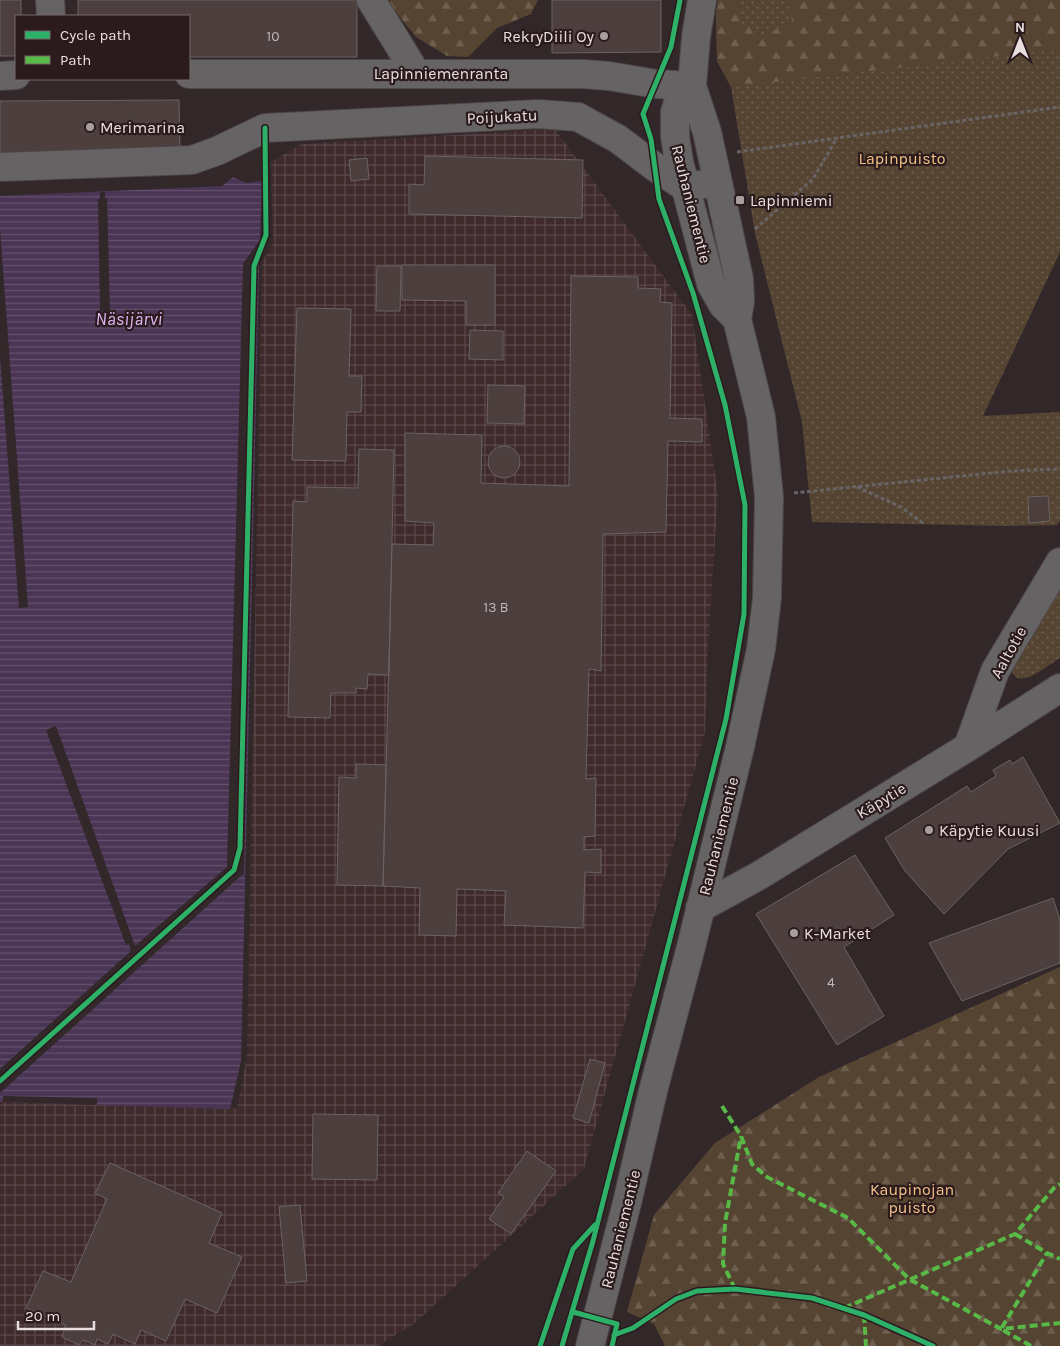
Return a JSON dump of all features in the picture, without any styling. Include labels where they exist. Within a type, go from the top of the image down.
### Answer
[{"type":"street","points":[[50,0],[51,15]]},
{"type":"street","points":[[371,0],[416,73]]},
{"type":"street","name":"Rauhaniementie","points":[[590,1346],[744,729],[761,649],[767,598],[770,496],[761,417],[737,319],[740,302],[739,279],[707,132],[692,86],[696,36],[702,0]]},
{"type":"street","name":"Lapinniemenranta","points":[[190,74],[582,74],[609,76],[656,84],[692,86]]},
{"type":"street","points":[[0,76],[15,76]]},
{"type":"street","name":"Rauhaniementie","points":[[692,86],[679,100],[675,112],[674,124],[679,162],[712,284],[723,305],[737,319]]},
{"type":"street","name":"Poijukatu","points":[[0,167],[192,160],[265,128],[539,114],[578,118],[618,139],[655,167],[686,187]]},
{"type":"street","points":[[686,187],[718,182]]},
{"type":"street","name":"Aaltotie","points":[[968,747],[995,671],[1060,562]]},
{"type":"street","name":"Käpytie","points":[[700,908],[760,875],[1060,688]]},
{"type":"path","points":[[731,153],[1060,107]]},
{"type":"path","points":[[755,230],[813,179],[838,138]]},
{"type":"path","points":[[789,493],[1011,471],[1060,468]]},
{"type":"path","points":[[856,486],[901,507],[924,524]]},
{"type":"shaded area","points":[[555,129],[692,315],[718,494],[708,649],[705,732],[584,1169],[415,1323],[378,1346],[0,1346],[0,1102],[237,1108],[247,1056],[262,262],[273,243],[271,162],[302,144]]},
{"type":"green space","points":[[389,0],[538,0],[531,14],[497,28],[468,57],[447,56],[416,37],[395,11]]},
{"type":"green space","name":"Lapinpuisto","points":[[718,0],[1060,0],[1060,252],[983,416],[1060,412],[1060,521],[1057,525],[1005,526],[812,522],[802,422],[755,233],[731,87],[717,61],[716,13]]},
{"type":"green space","points":[[718,0],[739,0],[742,24],[764,35],[792,22],[790,0],[1060,0],[1060,49],[731,87],[717,61],[716,13]]},
{"type":"green space","points":[[1060,586],[1060,658],[1032,676],[1018,678],[1013,674],[1011,666]]},
{"type":"green space","name":"Kaupinojan puisto","points":[[1060,967],[1060,1346],[665,1346],[654,1324],[627,1312],[654,1215],[715,1143],[819,1077]]},
{"type":"water","name":"Näsijärvi","points":[[233,177],[246,183],[262,181],[241,1061],[230,1109],[0,1102],[0,196],[222,186]]},
{"type":"pier","points":[[100,192],[105,192],[105,198],[107,198],[110,311],[100,311],[98,199],[100,199]]},
{"type":"pier","points":[[0,229],[28,607],[19,608],[0,356]]},
{"type":"pier","points":[[263,235],[262,258],[256,267],[244,873],[0,1093],[0,1069],[131,951],[129,944],[126,945],[46,730],[56,726],[135,946],[227,867],[243,264]]},
{"type":"pier","points":[[3,1096],[97,1098],[97,1105],[3,1102]]},
{"type":"building","points":[[0,0],[21,0],[21,15],[15,15],[15,56],[0,56]]},
{"type":"building","points":[[78,0],[357,0],[357,57],[190,57],[190,15],[78,15]]},
{"type":"building","points":[[552,0],[661,0],[661,52],[552,53]]},
{"type":"building","name":"Merimarina","points":[[179,100],[180,152],[0,154],[0,101]]},
{"type":"building","points":[[425,156],[583,160],[582,218],[409,214],[409,184],[424,185]]},
{"type":"building","points":[[367,158],[369,179],[351,181],[349,160]]},
{"type":"building","points":[[402,265],[495,265],[495,325],[466,325],[466,301],[402,300]]},
{"type":"building","points":[[377,266],[401,266],[400,311],[376,311]]},
{"type":"building","points":[[571,276],[638,277],[638,288],[661,289],[660,302],[672,303],[670,418],[702,419],[702,442],[668,441],[666,532],[603,534],[601,671],[589,669],[586,779],[596,778],[595,836],[584,837],[584,850],[601,849],[601,873],[585,872],[583,928],[504,925],[506,891],[457,889],[456,936],[419,935],[420,888],[383,886],[392,544],[433,545],[434,523],[405,521],[405,433],[482,435],[481,483],[569,486]]},
{"type":"building","points":[[297,308],[351,309],[349,376],[362,376],[361,412],[347,412],[346,461],[292,460]]},
{"type":"building","points":[[470,330],[503,331],[503,360],[469,359]]},
{"type":"building","points":[[488,385],[525,386],[524,424],[487,423]]},
{"type":"building","points":[[504,446],[510,447],[515,451],[519,456],[519,468],[515,473],[510,477],[504,478],[498,477],[493,473],[489,468],[488,462],[489,456],[493,451],[498,447]]},
{"type":"building","points":[[359,449],[394,450],[389,675],[368,674],[367,689],[356,688],[356,693],[331,693],[330,718],[288,717],[293,501],[307,502],[307,487],[358,488]]},
{"type":"building","points":[[1048,496],[1050,521],[1029,523],[1028,497]]},
{"type":"building","points":[[1023,757],[1060,823],[1008,849],[944,914],[905,871],[885,838],[967,786],[971,792],[996,776],[993,770],[1010,760],[1012,764]]},
{"type":"building","points":[[356,764],[386,765],[383,886],[337,885],[339,777],[356,778]]},
{"type":"building","points":[[855,855],[894,915],[844,947],[884,1016],[837,1045],[756,914]]},
{"type":"building","points":[[1053,898],[1060,920],[1060,963],[962,1001],[929,943]]},
{"type":"building","points":[[590,1059],[605,1063],[589,1123],[573,1118]]},
{"type":"building","points":[[313,1114],[378,1115],[377,1180],[312,1179]]},
{"type":"building","points":[[527,1151],[556,1171],[511,1234],[489,1219],[504,1197],[498,1193]]},
{"type":"building","points":[[110,1163],[222,1213],[209,1243],[242,1257],[217,1313],[185,1299],[166,1341],[141,1330],[135,1344],[113,1334],[108,1344],[97,1339],[95,1345],[83,1340],[79,1345],[62,1337],[66,1325],[26,1308],[43,1271],[71,1282],[107,1199],[95,1193]]},
{"type":"building","points":[[300,1205],[307,1281],[286,1283],[279,1207]]},
{"type":"marked path","points":[[722,1106],[741,1136],[752,1164],[767,1177],[848,1218],[909,1279],[1001,1329],[1060,1323]]},
{"type":"marked path","points":[[735,1289],[723,1264],[725,1223],[741,1136]]},
{"type":"marked path","points":[[844,1308],[1015,1234],[1054,1188],[1060,1184]]},
{"type":"marked path","points":[[1015,1234],[1060,1259]]},
{"type":"marked path","points":[[1031,1346],[1001,1329],[1047,1253]]},
{"type":"marked path","points":[[864,1315],[866,1346]]},
{"type":"cycle path","points":[[562,1346],[593,1241],[726,719],[744,614],[745,505],[725,405],[693,293],[659,199],[651,139],[643,114],[671,47],[680,0]]},
{"type":"cycle path","points":[[0,1081],[234,870],[240,848],[254,266],[266,235],[265,128]]},
{"type":"cycle path","points":[[540,1346],[573,1249],[595,1225]]},
{"type":"cycle path","points":[[614,1335],[633,1328],[676,1299],[697,1291],[735,1289],[812,1298],[864,1315],[933,1346]]},
{"type":"cycle path","points":[[573,1312],[617,1324],[612,1346]]},
{"type":"place","name":"RekryDiili Oy","points":[[604,36]]},
{"type":"place","name":"Merimarina","points":[[90,127]]},
{"type":"place","name":"Lapinniemi","points":[[740,200]]},
{"type":"place","name":"Käpytie Kuusi","points":[[929,830]]},
{"type":"place","name":"K-Market","points":[[794,933]]}]
